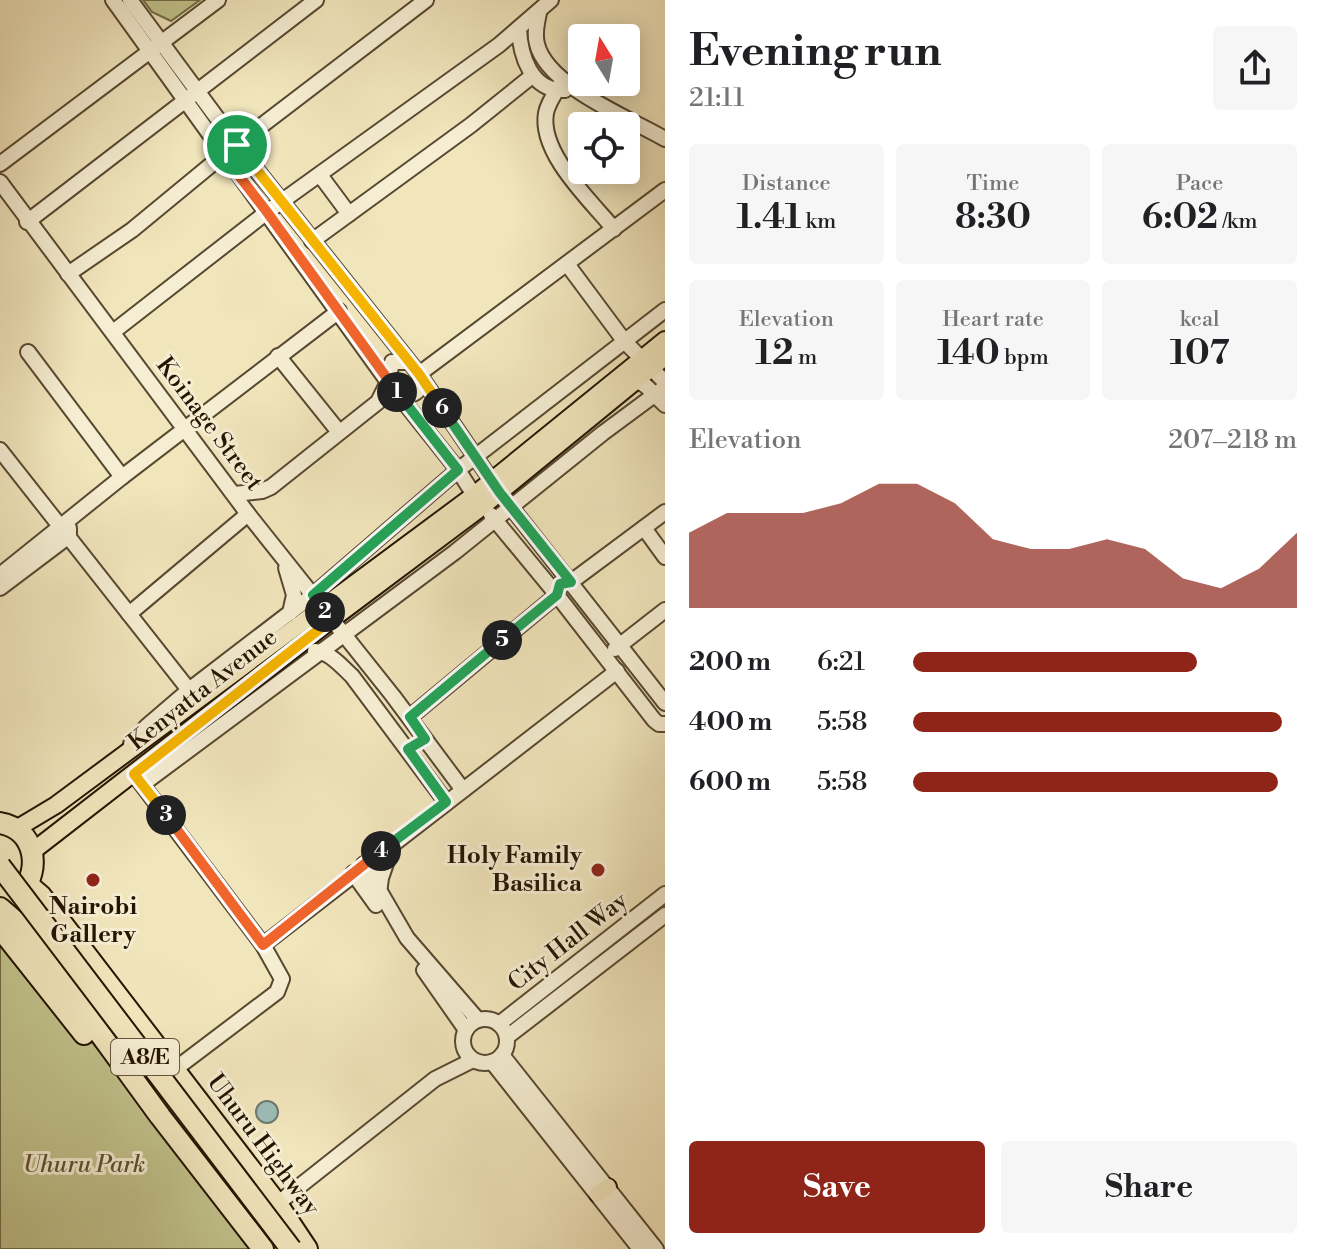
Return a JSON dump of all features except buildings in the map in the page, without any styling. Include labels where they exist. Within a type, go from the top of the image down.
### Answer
[{"type":"highway","points":[[8,826],[26,839],[35,863],[28,885],[20,895],[0,906],[23,928],[160,1116],[263,1249]]},
{"type":"highway","name":"A8/E","points":[[0,866],[291,1249]]},
{"type":"highway","name":"Uhuru Highway","points":[[28,885],[41,896],[277,1204],[307,1249]]},
{"type":"highway","name":"A8/E","points":[[0,889],[274,1249]]},
{"type":"highway","points":[[0,928],[250,1249]]},
{"type":"main road","name":"Kenyatta Avenue","points":[[8,826],[56,805],[322,608],[479,501],[631,376],[639,351],[665,340]]},
{"type":"main road","name":"Kenyatta Avenue","points":[[33,851],[138,779],[292,652],[322,608]]},
{"type":"street","points":[[113,0],[156,46],[192,94],[237,145],[414,368],[496,487],[665,703]]},
{"type":"street","points":[[130,0],[156,46]]},
{"type":"street","points":[[0,164],[218,0]]},
{"type":"street","points":[[27,222],[316,0]]},
{"type":"street","points":[[68,274],[137,227],[223,155],[426,0]]},
{"type":"street","points":[[113,332],[267,212],[499,45],[551,0]]},
{"type":"street","points":[[539,13],[535,31],[537,43],[564,87]]},
{"type":"street","points":[[519,28],[520,46],[532,76],[564,87],[665,139]]},
{"type":"street","points":[[312,241],[471,125],[532,76]]},
{"type":"street","points":[[564,87],[546,110],[548,141],[558,160],[614,229]]},
{"type":"street","points":[[192,94],[223,155],[388,382],[656,723],[665,724]]},
{"type":"street","points":[[320,175],[349,214]]},
{"type":"street","name":"Koinage Street","points":[[0,182],[248,514],[410,717],[463,790]]},
{"type":"street","points":[[235,494],[271,487],[378,402],[388,382],[392,362],[414,368],[567,264],[665,190]]},
{"type":"street","points":[[567,264],[639,351],[662,392]]},
{"type":"street","name":"Kenyatta Avenue","points":[[121,757],[147,726],[189,690],[290,613],[322,608],[458,470],[607,356],[639,351],[665,310]]},
{"type":"street","points":[[0,588],[122,477],[339,311]]},
{"type":"street","points":[[607,356],[639,351]]},
{"type":"street","points":[[28,352],[122,477]]},
{"type":"street","points":[[278,356],[339,432]]},
{"type":"street","points":[[399,394],[412,395],[419,390],[414,368]]},
{"type":"street","points":[[631,376],[662,392]]},
{"type":"street","name":"Kenyatta Avenue","points":[[138,779],[320,651],[496,521],[662,392]]},
{"type":"street","points":[[0,450],[66,527],[189,690]]},
{"type":"street","points":[[410,717],[557,595],[560,584],[571,582],[665,512]]},
{"type":"street","points":[[129,614],[248,514]]},
{"type":"street","points":[[0,575],[66,527]]},
{"type":"street","points":[[644,528],[665,557]]},
{"type":"street","points":[[282,557],[294,595],[290,613]]},
{"type":"street","points":[[605,656],[665,610]]},
{"type":"street","points":[[292,652],[320,651],[339,663],[446,802]]},
{"type":"street","points":[[263,945],[617,671]]},
{"type":"street","points":[[370,701],[388,690]]},
{"type":"street","points":[[408,749],[425,739]]},
{"type":"street","points":[[138,779],[263,945],[282,979],[277,992],[174,1070]]},
{"type":"street","points":[[374,894],[393,842]]},
{"type":"street","points":[[359,868],[374,894],[472,1025],[463,1039],[469,1056]]},
{"type":"street","points":[[338,885],[374,894]]},
{"type":"street","name":"City Hall Way","points":[[503,1031],[665,894]]},
{"type":"street","name":"City Hall Way","points":[[503,1031],[665,915]]},
{"type":"street","points":[[623,927],[633,939]]},
{"type":"street","name":"City Hall Way","points":[[472,1025],[491,1020],[503,1031]]},
{"type":"street","points":[[497,1058],[503,1031]]},
{"type":"street","points":[[277,1204],[435,1079],[437,1074],[469,1056],[497,1058],[603,1191],[656,1249]]},
{"type":"street","points":[[603,1191],[640,1249]]},
{"type":"green space","points":[[143,0],[200,0],[171,21],[152,12]]},
{"type":"green space","name":"Uhuru Park","points":[[0,929],[183,1154],[250,1249],[0,1249]]},
{"type":"water","points":[[267,1101],[275,1104],[278,1112],[275,1120],[267,1123],[259,1120],[256,1112],[259,1104]]},
{"type":"place","name":"Holy Family Basilica","points":[[598,870]]},
{"type":"place","name":"Nairobi Gallery","points":[[93,880]]},
{"type":"route","points":[[237,145],[419,374],[500,493],[571,582],[560,584],[557,595],[410,717],[425,739],[408,749],[446,802],[263,945],[134,774],[331,620],[313,595],[458,470],[388,382],[223,155],[237,145]]}]
